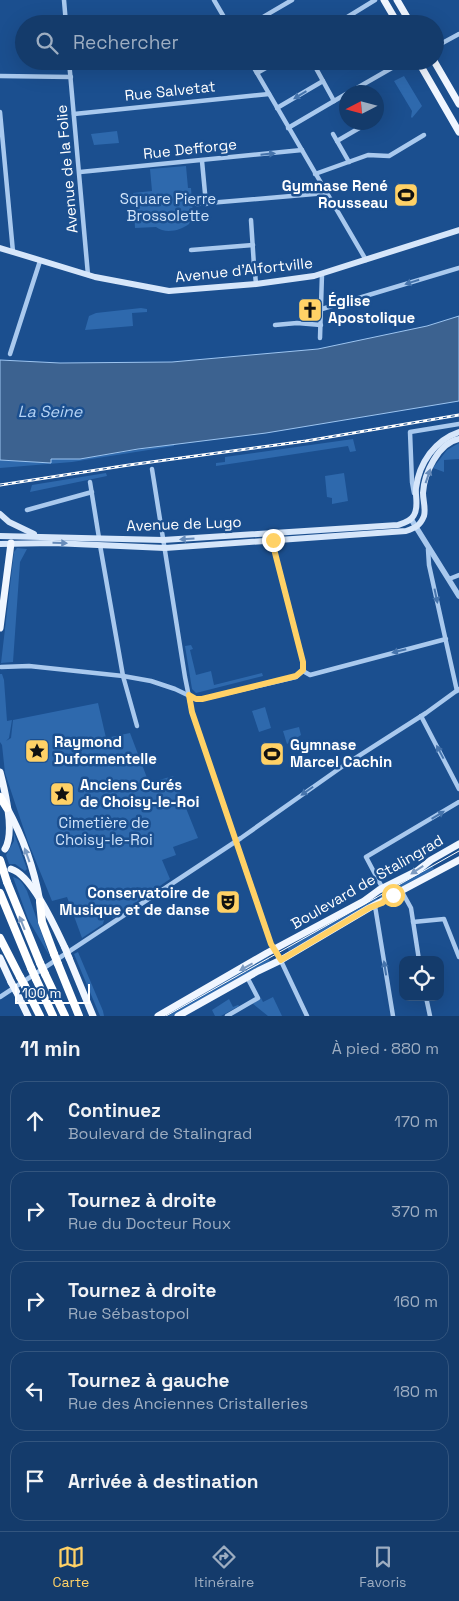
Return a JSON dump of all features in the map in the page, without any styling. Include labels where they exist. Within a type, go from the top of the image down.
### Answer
[{"type":"highway","points":[[0,797],[7,808]]},
{"type":"highway","points":[[0,860],[40,963],[65,1016]]},
{"type":"highway","points":[[0,893],[31,968],[54,1016]]},
{"type":"highway","points":[[40,902],[42,922],[79,1016]]},
{"type":"highway","points":[[0,938],[40,1016]]},
{"type":"main road","points":[[384,0],[393,15]]},
{"type":"main road","points":[[397,0],[406,15]]},
{"type":"main road","points":[[423,70],[459,132]]},
{"type":"main road","points":[[439,70],[456,106],[459,125]]},
{"type":"main road","points":[[434,89],[456,106]]},
{"type":"main road","name":"Avenue d'Alfortville","points":[[0,248],[88,275],[169,292],[256,284],[322,274],[459,230]]},
{"type":"main road","points":[[411,519],[415,514],[417,505],[416,488],[419,475],[429,454],[440,442],[459,432]]},
{"type":"main road","points":[[418,525],[425,512],[424,493],[426,476],[436,458],[446,446],[459,439]]},
{"type":"main road","points":[[0,514],[9,522],[38,536]]},
{"type":"main road","name":"Avenue de Lugo","points":[[7,542],[163,540],[398,525],[411,519]]},
{"type":"main road","points":[[0,628],[9,522]]},
{"type":"main road","name":"Avenue de Lugo","points":[[7,542],[38,536],[165,548],[406,531],[418,525]]},
{"type":"main road","points":[[0,535],[7,542]]},
{"type":"main road","points":[[0,772],[7,808],[9,836],[5,849]]},
{"type":"main road","points":[[7,808],[18,828],[36,878],[40,902]]},
{"type":"main road","name":"Boulevard de Stalingrad","points":[[158,1016],[459,844]]},
{"type":"main road","name":"Boulevard de Stalingrad","points":[[178,1016],[248,980],[369,908],[459,860]]},
{"type":"main road","points":[[11,869],[24,877],[52,918],[69,948],[69,958],[93,1016]]},
{"type":"main road","points":[[0,958],[12,982],[12,991],[28,1016]]},
{"type":"street","points":[[64,0],[65,15]]},
{"type":"street","points":[[214,0],[223,15]]},
{"type":"street","points":[[266,15],[292,0]]},
{"type":"street","points":[[350,15],[374,0]]},
{"type":"street","points":[[444,43],[459,34]]},
{"type":"street","name":"Avenue de la Folie","points":[[70,70],[88,275]]},
{"type":"street","points":[[255,70],[366,260]]},
{"type":"street","points":[[257,73],[262,70]]},
{"type":"street","points":[[317,70],[334,101]]},
{"type":"street","points":[[362,85],[388,70]]},
{"type":"street","points":[[0,76],[71,77]]},
{"type":"street","points":[[277,108],[323,81]]},
{"type":"street","name":"Rue Salvetat","points":[[74,114],[269,94]]},
{"type":"street","points":[[288,128],[339,98]]},
{"type":"street","points":[[0,112],[13,252]]},
{"type":"street","points":[[336,141],[356,130]]},
{"type":"street","points":[[332,134],[349,162]]},
{"type":"street","points":[[315,174],[368,155],[389,156],[424,135]]},
{"type":"street","name":"Rue Defforge","points":[[80,172],[302,150]]},
{"type":"street","points":[[202,161],[206,204]]},
{"type":"street","points":[[197,204],[326,193]]},
{"type":"street","points":[[250,220],[254,266]]},
{"type":"street","points":[[191,250],[253,245]]},
{"type":"street","points":[[10,354],[40,261]]},
{"type":"street","points":[[322,309],[459,268]]},
{"type":"street","points":[[255,273],[256,284]]},
{"type":"street","points":[[320,338],[322,274]]},
{"type":"street","points":[[275,325],[297,323],[321,325]]},
{"type":"street","points":[[417,505],[412,482],[410,432],[459,424]]},
{"type":"street","points":[[152,469],[192,712],[274,950],[281,960],[307,1016]]},
{"type":"street","points":[[90,482],[123,676],[137,726]]},
{"type":"street","points":[[28,510],[92,492]]},
{"type":"street","points":[[411,519],[418,525],[428,548],[459,596]]},
{"type":"street","points":[[1,667],[29,666],[123,676],[150,681],[175,689],[196,699],[296,676],[303,670],[303,662],[273,540]]},
{"type":"street","points":[[0,997],[12,991],[69,948],[236,841],[458,690],[429,565],[428,548]]},
{"type":"street","points":[[449,579],[459,575]]},
{"type":"street","points":[[303,670],[310,675],[446,639]]},
{"type":"street","points":[[421,716],[459,789]]},
{"type":"street","points":[[383,889],[366,858],[459,802]]},
{"type":"street","points":[[401,890],[411,908],[418,956]]},
{"type":"street","points":[[375,906],[393,1016]]},
{"type":"street","points":[[413,922],[444,919],[459,957]]},
{"type":"street","points":[[226,1016],[258,998],[248,980]]},
{"type":"street","points":[[427,1001],[430,1016]]},
{"type":"green space","points":[[404,76],[422,106],[412,118],[412,111],[394,81]]},
{"type":"green space","points":[[117,131],[119,143],[94,145],[91,134]]},
{"type":"green space","name":"Square Pierre Brossolette","points":[[186,166],[188,188],[191,188],[193,215],[189,224],[172,231],[156,227],[135,228],[133,193],[152,191],[150,169]]},
{"type":"green space","points":[[147,309],[147,312],[132,313],[133,326],[85,330],[89,316],[96,313]]},
{"type":"green space","points":[[353,439],[356,451],[350,452],[348,446],[216,466],[216,463],[225,462],[225,457]]},
{"type":"green space","points":[[459,443],[459,459],[444,460],[444,472],[433,468],[447,450]]},
{"type":"green space","points":[[174,444],[174,446],[72,462],[0,468],[0,460],[50,463],[51,459],[80,459]]},
{"type":"green space","points":[[106,473],[107,476],[30,492],[32,485]]},
{"type":"green space","points":[[344,473],[348,501],[332,504],[332,498],[327,497],[325,476]]},
{"type":"green space","points":[[17,548],[27,549],[20,562],[13,662],[1,663],[14,552]]},
{"type":"green space","points":[[191,645],[193,649],[190,650],[196,675],[211,671],[214,685],[262,673],[263,676],[196,693],[192,689],[185,646]]},
{"type":"green space","name":"Cimetière de Choisy-le-Roi","points":[[0,674],[2,674],[4,680],[7,721],[12,720],[9,738],[6,741],[11,738],[13,720],[98,703],[106,738],[130,733],[149,783],[173,776],[198,838],[173,847],[176,855],[162,860],[170,879],[113,918],[110,915],[105,916],[103,924],[82,938],[67,897],[52,901],[28,842],[5,773],[0,742]]},
{"type":"green space","points":[[265,707],[271,728],[259,732],[252,711]]},
{"type":"green space","points":[[299,727],[301,735],[287,744],[283,731]]},
{"type":"green space","points":[[14,833],[27,869],[25,871],[15,864],[9,864],[6,855],[14,841]]},
{"type":"green space","points":[[432,865],[434,869],[381,899],[379,895]]},
{"type":"green space","points":[[13,877],[20,880],[27,891],[49,955],[28,919]]},
{"type":"green space","points":[[376,897],[378,901],[289,951],[287,947]]},
{"type":"green space","points":[[78,952],[104,1016],[100,1016],[74,954]]},
{"type":"green space","points":[[268,957],[270,961],[173,1016],[163,1016]]},
{"type":"green space","points":[[273,997],[282,1016],[268,1016],[252,1003],[261,998],[263,1002]]},
{"type":"green space","points":[[229,999],[233,1007],[239,1006],[221,1016],[215,1016],[212,1010]]},
{"type":"water","name":"La Seine","points":[[459,316],[459,401],[266,433],[138,449],[80,459],[51,459],[51,463],[0,460],[0,360],[60,363],[172,362],[318,349],[427,326]]},
{"type":"tram line","points":[[166,1016],[459,851]]},
{"type":"railway","points":[[0,485],[306,441],[459,415]]},
{"type":"place","name":"Gymnase René Rousseau","points":[[406,195]]},
{"type":"place","name":"Église Apostolique","points":[[310,310]]},
{"type":"place","name":"Raymond Duformentelle","points":[[37,751]]},
{"type":"place","name":"Gymnase Marcel Cachin","points":[[272,754]]},
{"type":"place","name":"Anciens Curés de Choisy-le-Roi","points":[[62,794]]},
{"type":"place","name":"Conservatoire de Musique et de danse","points":[[228,902]]},
{"type":"route","points":[[273,540],[303,662],[303,670],[296,676],[202,699],[196,699],[189,695],[192,712],[271,944],[281,960],[300,947],[369,908],[382,903],[393,895]]}]
